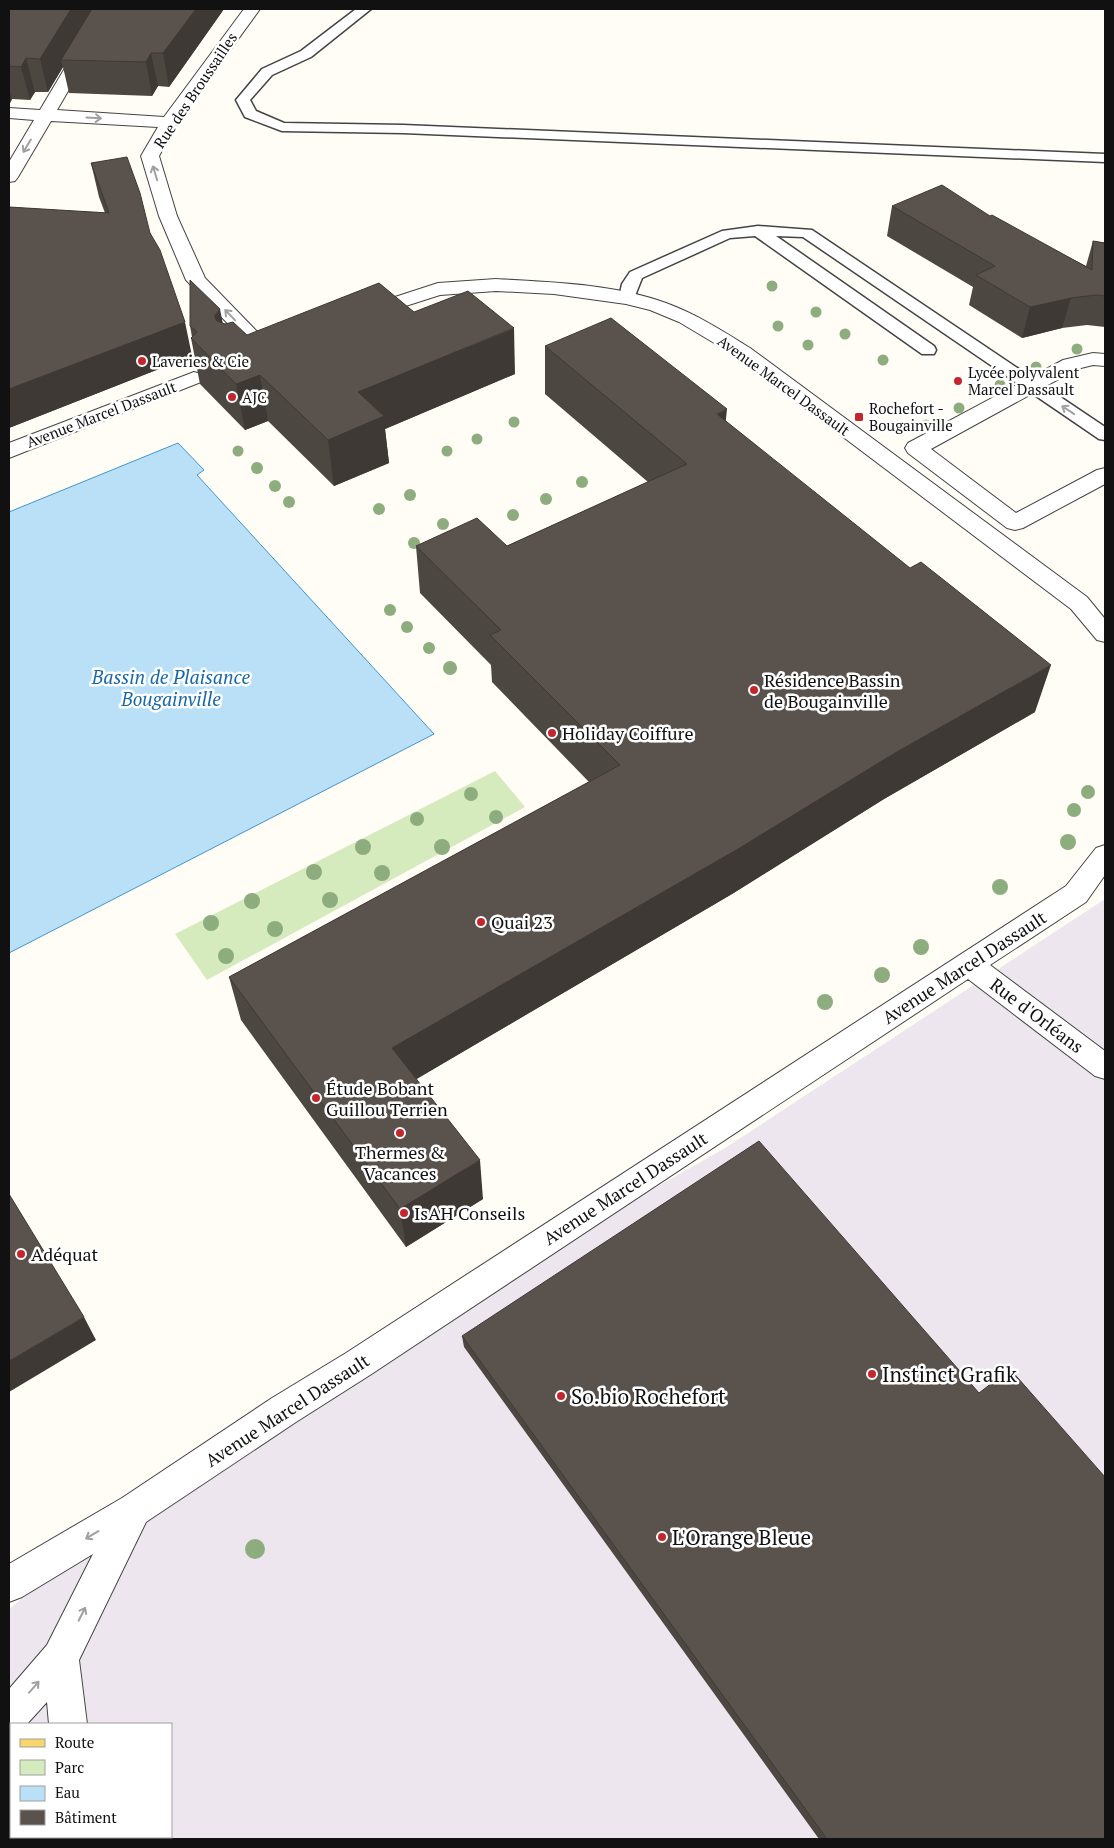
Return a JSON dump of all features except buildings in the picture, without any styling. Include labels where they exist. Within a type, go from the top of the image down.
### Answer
[{"type":"street","points":[[9,177],[108,9]]},
{"type":"street","name":"Rue des Broussailles","points":[[242,359],[273,346],[196,280],[168,216],[150,156],[169,122],[252,9]]},
{"type":"street","points":[[9,113],[169,122]]},
{"type":"street","name":"Avenue Marcel Dassault","points":[[351,318],[438,289],[506,286],[554,288],[627,298],[658,306],[686,318],[744,352],[1078,603],[1105,634]]},
{"type":"street","points":[[1105,360],[1093,359],[1070,364],[916,448],[1015,524],[1105,475]]},
{"type":"street","name":"Avenue Marcel Dassault","points":[[9,451],[194,378]]},
{"type":"street","name":"Avenue Marcel Dassault","points":[[9,1584],[134,1510],[284,1410],[358,1364],[1076,894],[1105,854]]},
{"type":"street","name":"Rue d'Orléans","points":[[970,964],[1105,1067]]},
{"type":"street","name":"Avenue Marcel Dassault","points":[[9,1717],[60,1658],[134,1510]]},
{"type":"street","points":[[60,1658],[68,1723]]},
{"type":"lane","points":[[364,9],[306,54],[267,72],[243,100],[250,114],[282,126],[403,129],[1105,158]]},
{"type":"lane","points":[[758,231],[928,350]]},
{"type":"lane","points":[[627,298],[630,284],[636,275],[727,234],[758,231],[807,233],[1105,435]]},
{"type":"shaded area","points":[[1105,899],[1105,1839],[9,1839],[9,1609],[78,1553],[420,1322],[725,1148]]},
{"type":"green space","points":[[495,771],[525,807],[207,980],[175,934]]},
{"type":"water","name":"Bassin de Plaisance Bougainville","points":[[178,443],[204,470],[197,475],[434,734],[9,953],[9,512]]},
{"type":"place","name":"Laveries & Cie","points":[[142,361]]},
{"type":"place","name":"Lycée polyvalent Marcel Dassault","points":[[958,381]]},
{"type":"place","name":"AJC","points":[[232,397]]},
{"type":"place","name":"Rochefort - Bougainville","points":[[859,417]]},
{"type":"place","name":"Résidence Bassin de Bougainville","points":[[754,690]]},
{"type":"place","name":"Holiday Coiffure","points":[[552,733]]},
{"type":"place","name":"Quai 23","points":[[481,922]]},
{"type":"place","name":"Étude Bobant Guillou Terrien","points":[[316,1098]]},
{"type":"place","name":"Thermes & Vacances","points":[[400,1133]]},
{"type":"place","name":"IsAH Conseils","points":[[404,1213]]},
{"type":"place","name":"Adéquat","points":[[21,1254]]},
{"type":"place","name":"Instinct Grafik","points":[[872,1374]]},
{"type":"place","name":"So.bio Rochefort","points":[[561,1396]]},
{"type":"place","name":"L'Orange Bleue","points":[[662,1537]]}]
